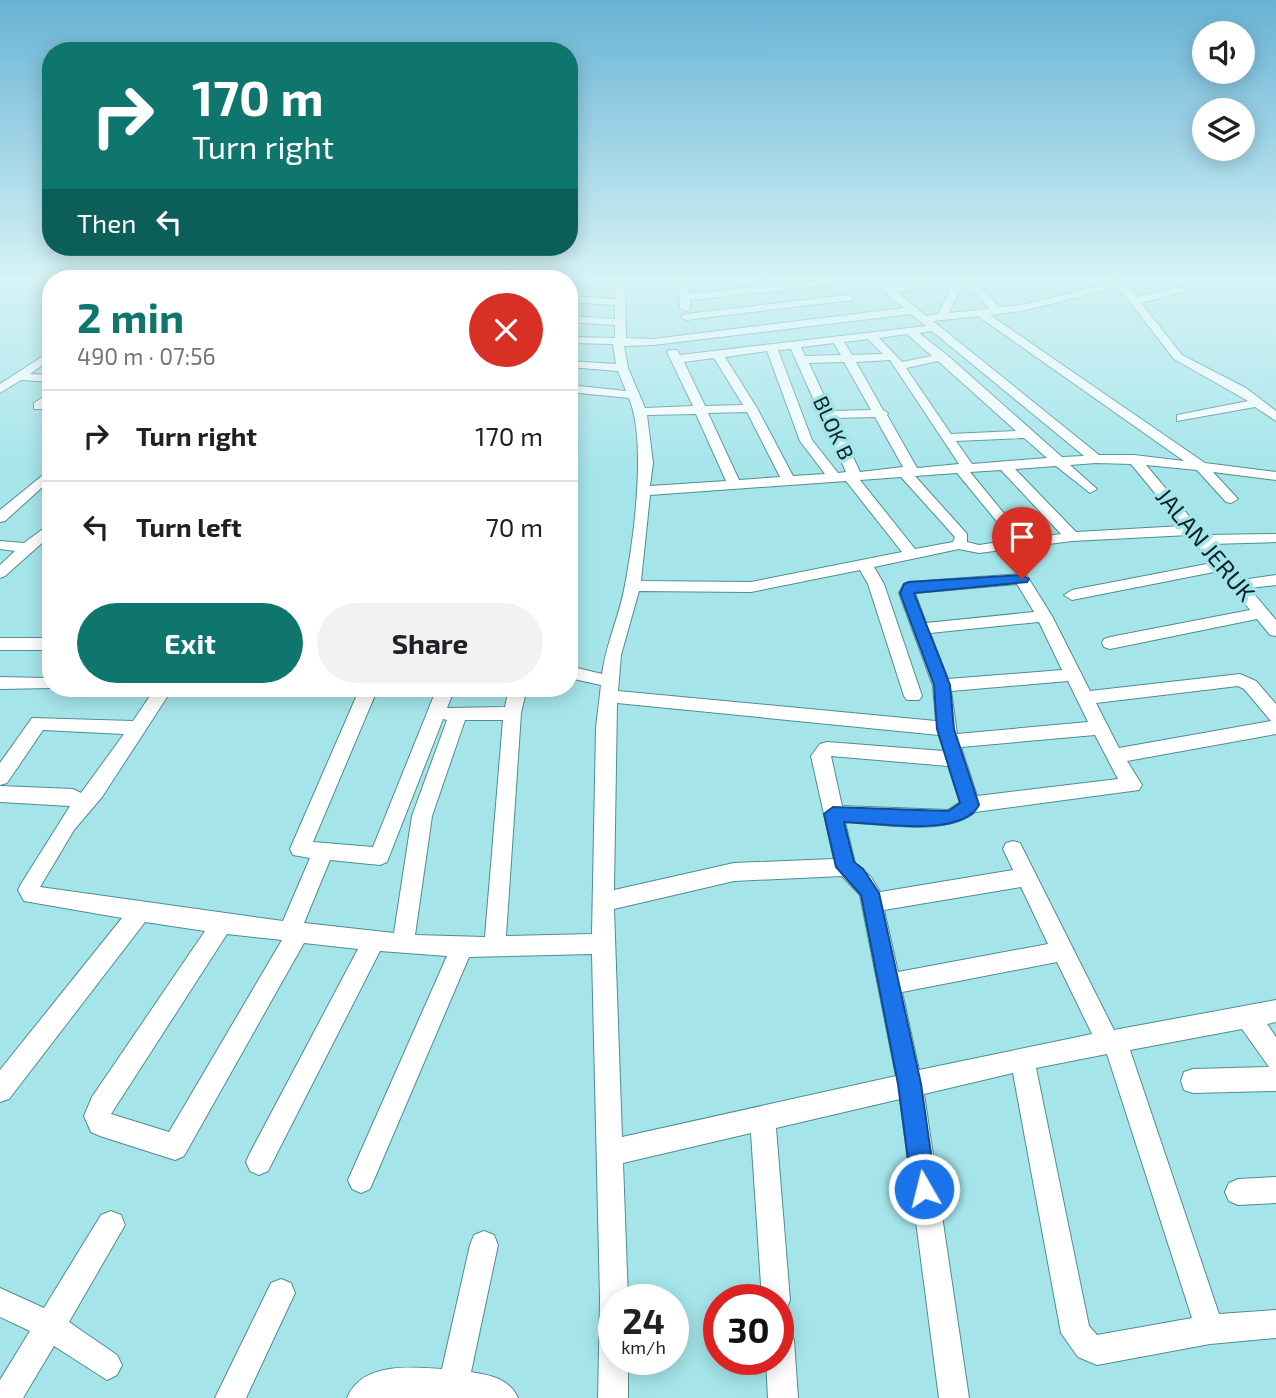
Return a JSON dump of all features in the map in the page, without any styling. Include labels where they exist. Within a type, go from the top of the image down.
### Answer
[{"type":"street","points":[[612,1398],[614,1300],[603,944],[608,688],[633,586],[646,463],[638,403],[622,368],[621,342]]},
{"type":"street","points":[[668,342],[703,410],[716,450],[734,484]]},
{"type":"street","points":[[677,359],[809,342]]},
{"type":"street","points":[[839,342],[882,413],[908,471],[962,537],[959,545]]},
{"type":"street","points":[[877,342],[896,361],[950,438],[964,468],[1023,545]]},
{"type":"street","points":[[925,342],[1090,489]]},
{"type":"street","points":[[951,342],[1096,460]]},
{"type":"street","points":[[1023,342],[1200,466],[1231,499]]},
{"type":"street","points":[[1167,342],[1178,357],[1242,391],[1276,417]]},
{"type":"street","name":"BLOK B","points":[[794,344],[851,474],[911,553]]},
{"type":"street","points":[[771,347],[806,441],[833,476]]},
{"type":"street","points":[[717,353],[751,408],[788,480]]},
{"type":"street","points":[[802,360],[896,361],[943,357]]},
{"type":"street","points":[[0,389],[42,360]]},
{"type":"street","points":[[578,365],[622,368]]},
{"type":"street","points":[[18,376],[42,378]]},
{"type":"street","points":[[915,388],[969,437]]},
{"type":"street","points":[[578,391],[638,403],[703,410],[751,408]]},
{"type":"street","points":[[1181,418],[1258,403]]},
{"type":"street","points":[[38,407],[42,404]]},
{"type":"street","points":[[827,415],[882,413]]},
{"type":"street","points":[[950,438],[1027,434]]},
{"type":"street","points":[[643,491],[851,474],[1135,459],[1276,476]]},
{"type":"street","name":"JALAN JERUK","points":[[1135,459],[1270,621]]},
{"type":"street","points":[[1004,465],[1072,537]]},
{"type":"street","points":[[0,518],[42,481]]},
{"type":"street","points":[[0,573],[42,535]]},
{"type":"street","points":[[633,586],[751,586],[959,545],[979,549],[1072,537],[1196,535],[1276,538]]},
{"type":"street","points":[[0,545],[28,548]]},
{"type":"street","points":[[864,563],[876,584],[913,696]]},
{"type":"street","points":[[1072,595],[1222,566]]},
{"type":"street","points":[[833,814],[948,818],[958,815],[970,805],[1132,785],[1114,756],[1027,584],[1016,578],[909,587],[907,593],[942,685],[950,743],[970,805]]},
{"type":"street","points":[[1238,585],[1276,580]]},
{"type":"street","points":[[921,629],[1044,616]]},
{"type":"street","points":[[1110,643],[1270,621]]},
{"type":"street","points":[[0,644],[42,644]]},
{"type":"street","points":[[942,685],[1073,675]]},
{"type":"street","points":[[578,676],[608,688],[820,717],[950,743]]},
{"type":"street","points":[[1085,698],[1240,680],[1250,685],[1276,716]]},
{"type":"street","points":[[0,683],[42,682]]},
{"type":"street","points":[[158,697],[95,792],[81,804],[37,872],[28,890],[30,893],[222,924],[403,944],[462,947],[495,944],[603,944]]},
{"type":"street","points":[[365,697],[300,846],[323,852],[380,856],[442,697]]},
{"type":"street","points":[[495,944],[512,713],[516,697]]},
{"type":"street","points":[[434,715],[512,713]]},
{"type":"street","points":[[403,944],[422,816],[458,714]]},
{"type":"street","points":[[820,717],[827,749]]},
{"type":"street","points":[[0,778],[8,752],[38,723],[137,728]]},
{"type":"street","points":[[1114,756],[1276,727]]},
{"type":"street","points":[[954,1398],[910,1084],[872,903],[864,883],[846,867],[820,756],[827,749],[950,743],[1100,728]]},
{"type":"street","points":[[0,794],[73,797],[81,804]]},
{"type":"street","points":[[1013,849],[1112,1042],[1210,1329]]},
{"type":"street","points":[[222,924],[101,1106],[97,1116],[100,1123],[175,1147],[293,932],[323,852]]},
{"type":"street","points":[[604,902],[734,872],[846,867]]},
{"type":"street","points":[[872,903],[1027,877]]},
{"type":"street","points":[[0,1090],[140,912]]},
{"type":"street","points":[[259,1163],[374,941]]},
{"type":"street","points":[[361,1180],[462,947]]},
{"type":"street","points":[[889,984],[1063,951]]},
{"type":"street","points":[[610,1153],[1022,1059],[1276,1011]]},
{"type":"street","points":[[1248,1017],[1276,1058]]},
{"type":"street","points":[[1022,1059],[1076,1334],[1088,1347],[1097,1350],[1210,1329],[1276,1324]]},
{"type":"street","points":[[1193,1081],[1276,1079]]},
{"type":"street","points":[[763,1118],[775,1284]]},
{"type":"street","points":[[1238,1192],[1276,1190]]},
{"type":"street","points":[[6,1398],[111,1225]]},
{"type":"street","points":[[454,1384],[484,1245]]},
{"type":"street","points":[[230,1398],[281,1293]]},
{"type":"street","points":[[0,1302],[50,1326],[107,1365]]},
{"type":"street","points":[[781,1375],[783,1398]]},
{"type":"street","points":[[362,1398],[382,1384],[454,1384],[493,1390],[503,1398]]},
{"type":"route","points":[[924,1189],[910,1084],[870,893],[857,874],[846,867],[833,814],[948,818],[958,815],[970,805],[946,729],[942,685],[907,593],[909,587],[1022,579]]}]
